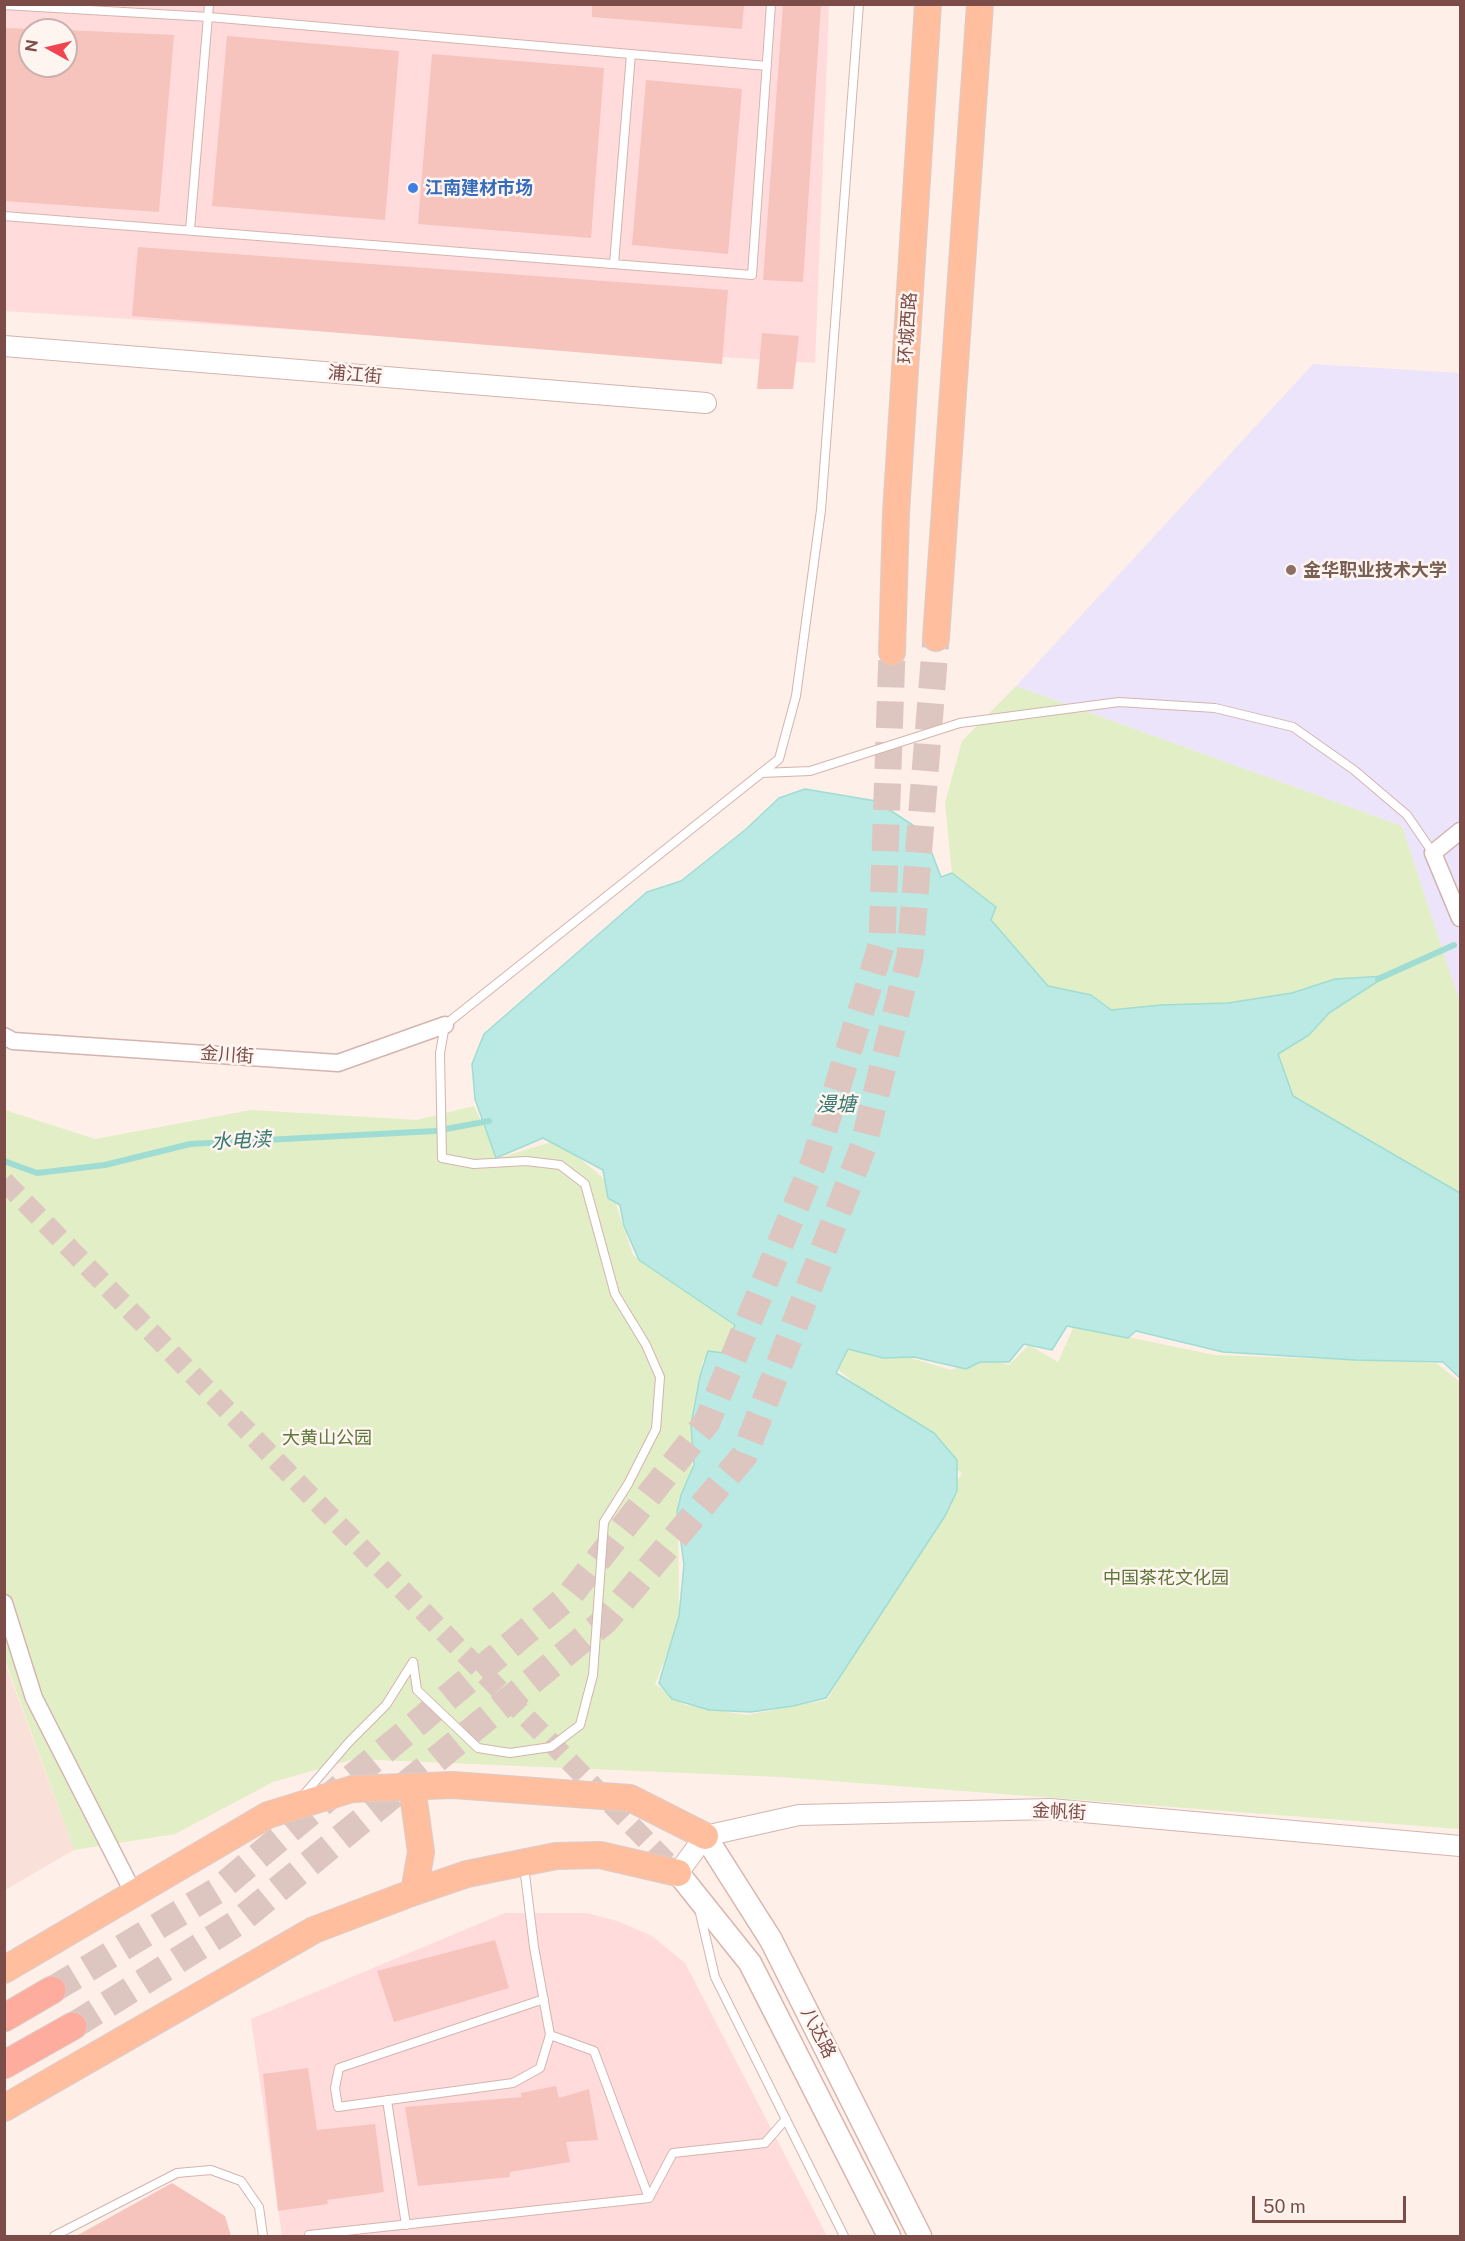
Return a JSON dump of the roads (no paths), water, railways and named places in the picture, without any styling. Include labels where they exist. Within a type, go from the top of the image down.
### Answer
[{"type":"highway","points":[[4,2018],[52,1990]]},
{"type":"highway","points":[[4,2065],[73,2026]]},
{"type":"main road","name":"环城西路","points":[[892,652],[897,501],[928,4]]},
{"type":"main road","points":[[936,638],[980,4]]},
{"type":"main road","points":[[4,1970],[268,1815],[352,1789],[453,1785],[630,1798],[705,1836]]},
{"type":"main road","points":[[412,1786],[421,1852],[414,1892]]},
{"type":"main road","name":"八达路","points":[[705,1836],[771,1940],[920,2236]]},
{"type":"main road","points":[[4,2108],[314,1930],[467,1874],[556,1856],[600,1855],[678,1873],[750,1963],[889,2236]]},
{"type":"street","name":"浦江街","points":[[4,346],[706,403]]},
{"type":"street","points":[[1461,831],[1433,853],[1461,918]]},
{"type":"street","name":"金川街","points":[[4,1036],[13,1041],[338,1063],[445,1025]]},
{"type":"street","points":[[4,1603],[34,1698],[134,1894]]},
{"type":"street","name":"金帆街","points":[[705,1836],[799,1815],[1050,1809],[1461,1846]]},
{"type":"street","points":[[678,1873],[705,1836]]},
{"type":"lane","points":[[4,4],[208,17],[766,66]]},
{"type":"lane","points":[[190,230],[209,4]]},
{"type":"lane","points":[[4,216],[752,275],[771,4]]},
{"type":"lane","points":[[293,1807],[349,1742],[386,1705],[413,1662],[417,1690],[478,1748],[510,1753],[551,1747],[580,1725],[593,1675],[604,1522],[628,1484],[656,1429],[660,1377],[646,1345],[615,1294],[585,1185],[560,1165],[526,1161],[474,1164],[442,1158],[440,1053],[445,1025],[779,759],[796,696],[821,510],[859,4]]},
{"type":"lane","points":[[614,264],[632,54]]},
{"type":"lane","points":[[761,773],[810,771],[960,723],[1119,702],[1215,708],[1293,727],[1354,770],[1407,815],[1433,853]]},
{"type":"lane","points":[[523,1862],[550,2035],[540,2068],[513,2083],[338,2107],[335,2088],[339,2068],[544,1999]]},
{"type":"lane","points":[[697,1898],[715,1977],[844,2236]]},
{"type":"lane","points":[[550,2035],[594,2050],[649,2198]]},
{"type":"lane","points":[[387,2100],[406,2225]]},
{"type":"lane","points":[[649,2198],[673,2153],[765,2143],[786,2119]]},
{"type":"lane","points":[[54,2236],[177,2173],[211,2170],[241,2181],[259,2206],[263,2236]]},
{"type":"lane","points":[[309,2235],[649,2198]]},
{"type":"water","name":"漫塘","points":[[805,789],[876,801],[931,837],[930,848],[941,877],[952,873],[996,907],[991,920],[1048,986],[1091,995],[1111,1010],[1161,1005],[1228,1003],[1292,993],[1335,979],[1386,976],[1329,1013],[1309,1035],[1278,1054],[1293,1096],[1460,1193],[1460,1378],[1443,1362],[1355,1360],[1223,1352],[1136,1331],[1128,1338],[1067,1326],[1052,1350],[1024,1344],[1009,1362],[980,1362],[966,1369],[914,1357],[883,1358],[848,1349],[836,1373],[934,1433],[957,1460],[957,1491],[945,1516],[826,1698],[793,1706],[751,1712],[709,1710],[672,1699],[659,1683],[679,1616],[684,1565],[677,1512],[681,1495],[694,1465],[691,1425],[700,1376],[708,1351],[724,1353],[735,1325],[639,1260],[624,1226],[620,1205],[608,1198],[603,1170],[543,1138],[496,1158],[475,1099],[472,1064],[484,1034],[647,892],[681,881],[745,830],[779,798]]},
{"type":"waterway","points":[[1378,979],[1454,945]]},
{"type":"waterway","name":"水电渎","points":[[4,1161],[37,1173],[105,1165],[190,1144],[435,1131],[489,1121]]},
{"type":"tunnel","points":[[73,2026],[237,1923],[605,1621],[744,1456],[863,1147],[910,956],[936,638]]},
{"type":"tunnel","points":[[52,1990],[218,1890],[570,1595],[707,1422],[814,1162],[882,943],[892,652]]},
{"type":"tunnel","points":[[4,1181],[678,1873]]},
{"type":"place","name":"江南建材市场","points":[[413,188]]},
{"type":"place","name":"金华职业技术大学","points":[[1291,570]]},
{"type":"park label","name":"大黄山公园","points":[[327,1438]]},
{"type":"park label","name":"中国茶花文化园","points":[[1166,1578]]}]
